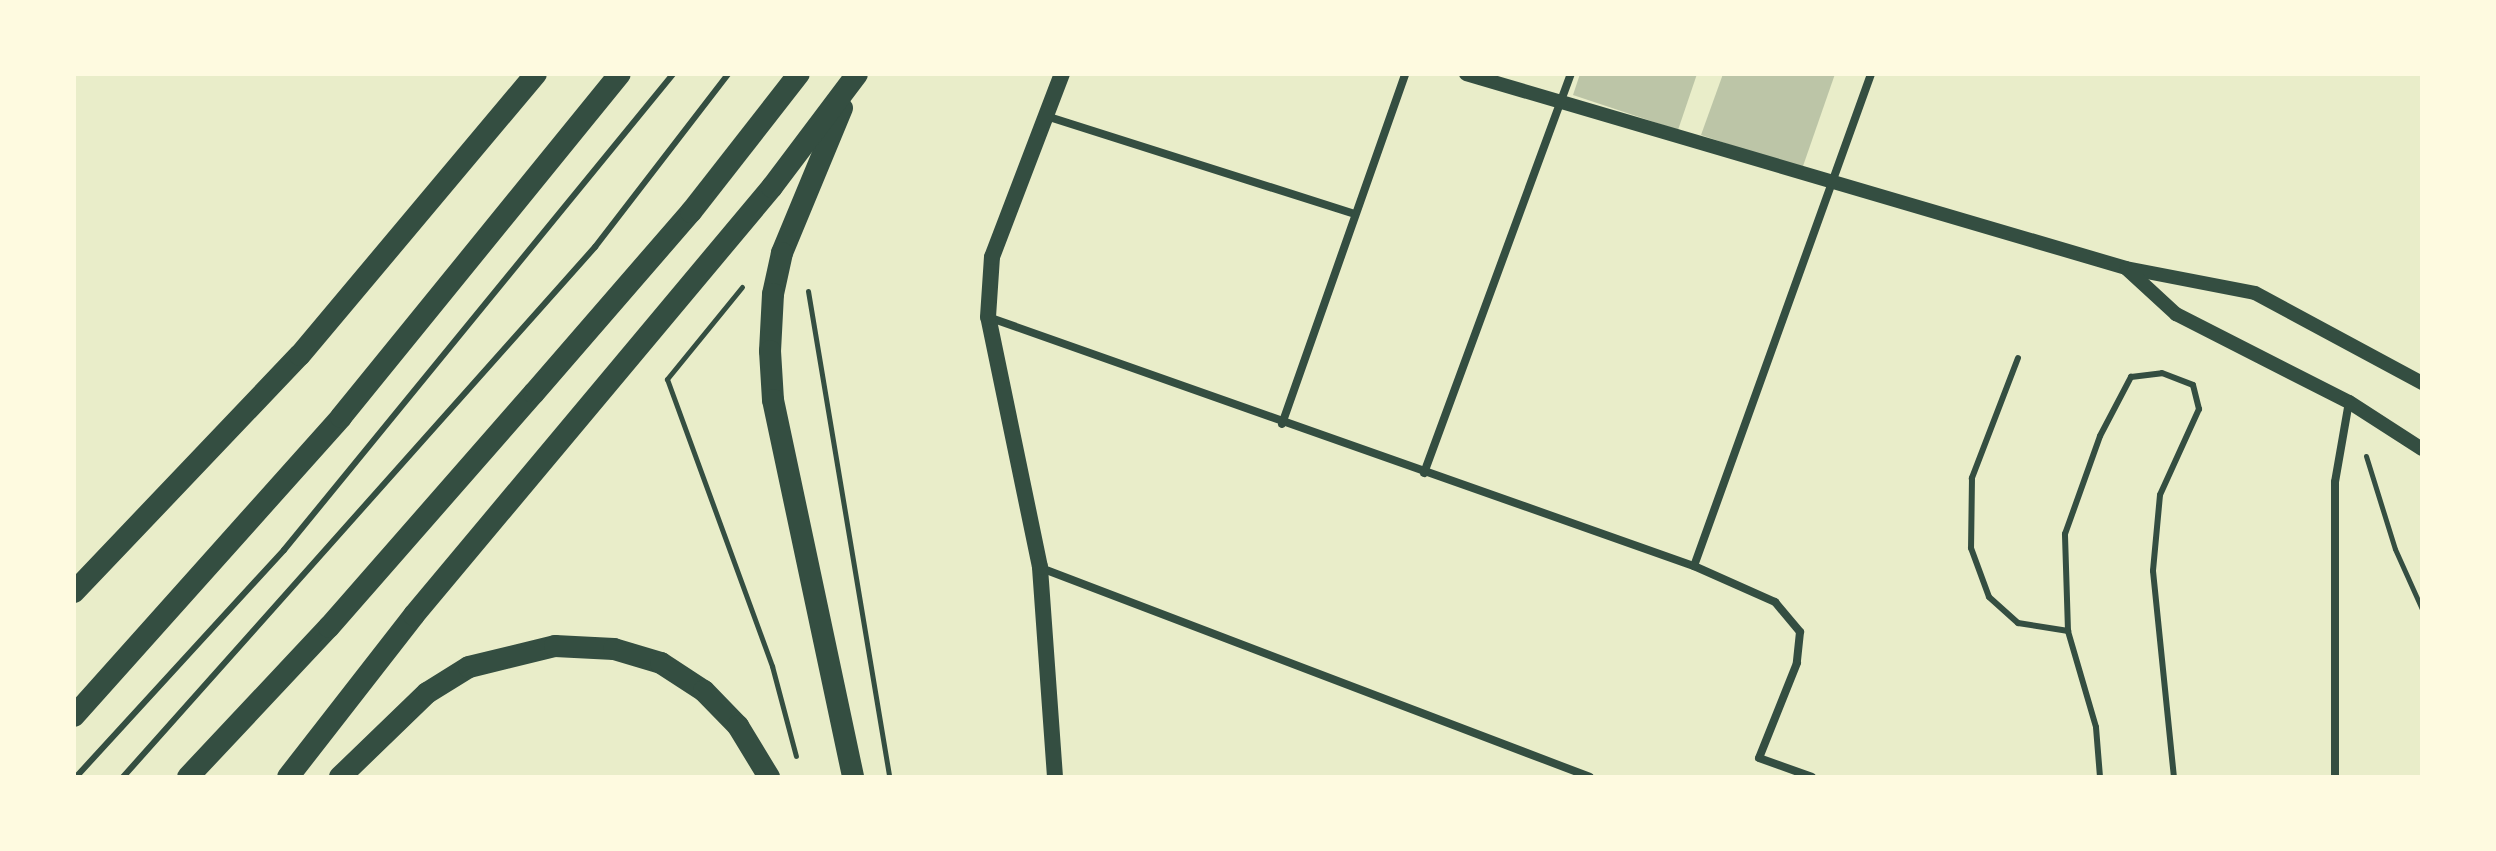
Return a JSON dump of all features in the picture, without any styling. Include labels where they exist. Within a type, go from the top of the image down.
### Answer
[{"type":"highway","points":[[74,592],[300,355],[536,74]]},
{"type":"highway","points":[[74,716],[341,417],[620,74]]},
{"type":"highway","points":[[188,777],[329,627],[534,393],[691,212],[799,74]]},
{"type":"highway","points":[[853,777],[773,400],[773,294],[788,239],[858,74]]},
{"type":"highway","points":[[288,777],[414,615],[772,187],[858,74]]},
{"type":"highway","points":[[340,777],[427,693],[469,667],[555,646],[614,649],[661,663],[704,691],[738,726],[769,777]]},
{"type":"highway","points":[[836,700],[838,777]]},
{"type":"main road","points":[[1055,777],[1040,567],[988,317],[992,257],[1062,74]]},
{"type":"street","points":[[1282,424],[1405,74]]},
{"type":"street","points":[[1466,74],[2126,268],[2255,293],[2422,383]]},
{"type":"street","points":[[1424,473],[1571,74]]},
{"type":"street","points":[[1694,566],[1871,74]]},
{"type":"street","points":[[1045,116],[1355,214]]},
{"type":"street","points":[[2126,268],[2176,314],[2349,402],[2422,449]]},
{"type":"street","points":[[988,317],[1282,424],[1694,566],[1775,602],[1800,632],[1797,663],[1759,758],[1812,777]]},
{"type":"street","points":[[2335,777],[2335,482],[2349,402]]},
{"type":"street","points":[[1040,567],[1590,777]]},
{"type":"lane","points":[[76,777],[284,550],[673,74]]},
{"type":"lane","points":[[123,777],[595,247],[728,74]]},
{"type":"lane","points":[[2018,358],[1972,478],[1971,548],[1989,597],[2018,623],[2068,631]]},
{"type":"lane","points":[[2100,777],[2096,727],[2068,631],[2065,534],[2100,436],[2124,388],[2131,377],[2162,373],[2193,385],[2199,409],[2160,495],[2153,571],[2174,777]]},
{"type":"path","points":[[807,278],[889,777]]},
{"type":"path","points":[[799,769],[772,666],[667,379],[741,287],[809,302]]},
{"type":"path","points":[[2349,402],[2395,549],[2422,609]]},
{"type":"building","points":[[1580,74],[1697,74],[1678,130],[1573,95]]},
{"type":"building","points":[[1723,74],[1835,74],[1802,169],[1701,135]]}]
